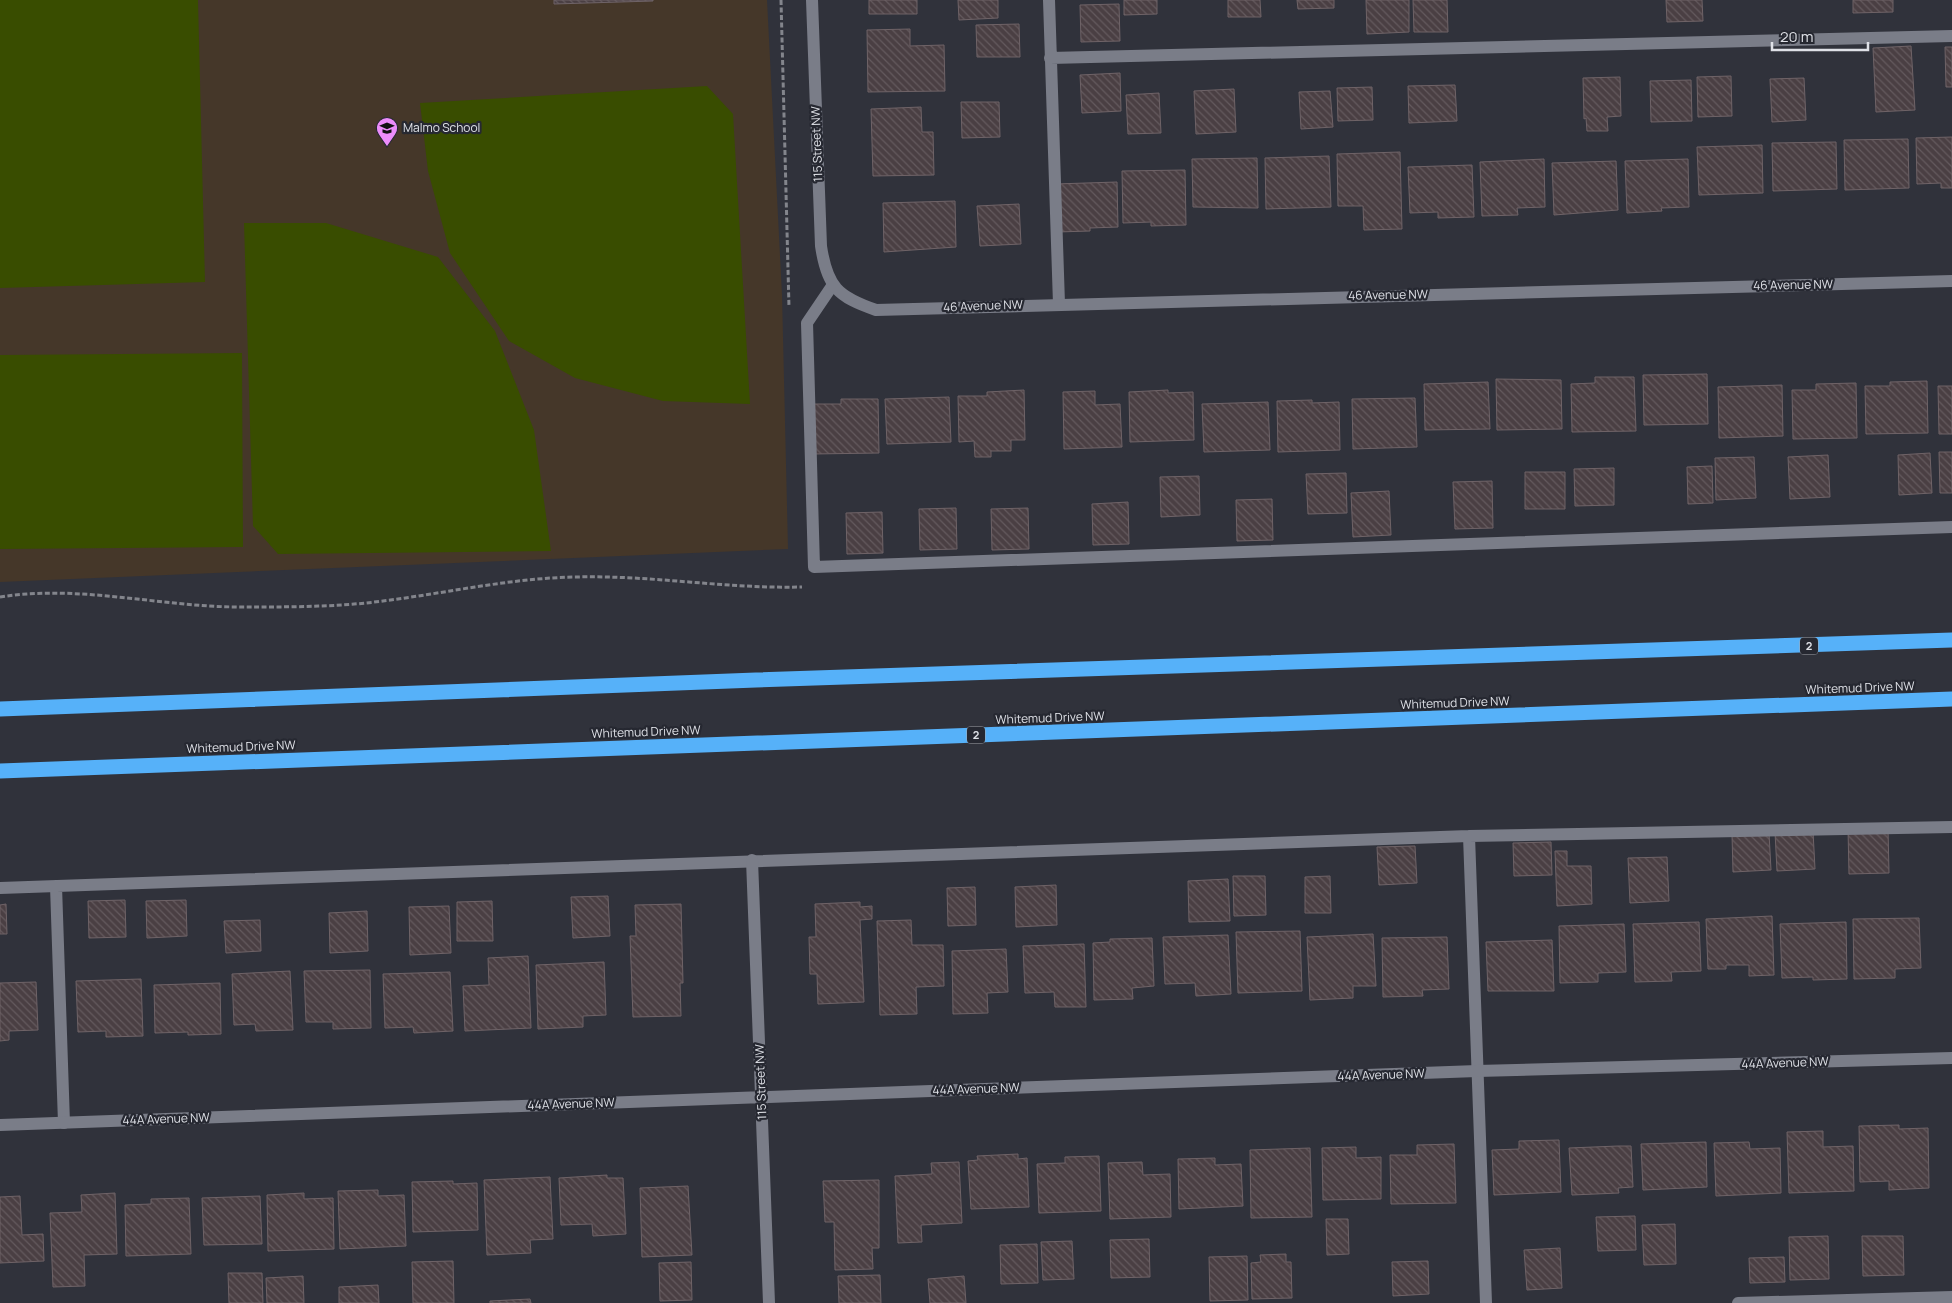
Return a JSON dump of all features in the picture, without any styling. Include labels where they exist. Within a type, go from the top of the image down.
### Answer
[{"type":"highway","name":"2","points":[[0,709],[756,680],[1952,640]]},
{"type":"highway","name":"Whitemud Drive NW","points":[[0,771],[1952,699]]},
{"type":"street","name":"115 Street NW","points":[[812,0],[821,246],[824,266],[832,286]]},
{"type":"street","points":[[1049,0],[1059,304]]},
{"type":"street","points":[[1050,58],[1952,36]]},
{"type":"street","name":"46 Avenue NW","points":[[832,286],[845,298],[876,310],[1952,281]]},
{"type":"street","points":[[832,286],[807,323],[814,567],[1952,528]]},
{"type":"street","points":[[0,888],[1469,836],[1952,827]]},
{"type":"street","points":[[1469,836],[1476,1071],[1486,1303]]},
{"type":"street","name":"115 Street NW","points":[[752,860],[769,1303]]},
{"type":"street","points":[[56,886],[64,1123]]},
{"type":"street","name":"44A Avenue NW","points":[[0,1125],[1476,1071],[1952,1058]]},
{"type":"street","points":[[1738,1303],[1952,1299]]},
{"type":"path","points":[[781,0],[790,317]]},
{"type":"path","points":[[0,597],[58,592],[200,607],[315,606],[380,602],[495,584],[576,577],[680,580],[749,588],[800,588],[800,580]]},
{"type":"shaded area","name":"Malmo School","points":[[0,0],[767,0],[782,295],[788,549],[0,582]]},
{"type":"green space","points":[[0,0],[198,0],[205,282],[0,288]]},
{"type":"green space","points":[[707,86],[733,114],[750,404],[663,401],[575,378],[509,341],[450,253],[428,171],[420,103]]},
{"type":"green space","points":[[244,223],[326,223],[438,257],[495,331],[534,430],[551,551],[278,554],[253,526]]},
{"type":"green space","points":[[242,353],[243,547],[0,549],[0,355]]},
{"type":"building","points":[[554,0],[653,0],[653,1],[554,4]]},
{"type":"building","points":[[869,0],[917,0],[917,14],[869,14]]},
{"type":"building","points":[[958,0],[998,0],[998,18],[959,20]]},
{"type":"building","points":[[1124,0],[1157,0],[1157,14],[1124,15]]},
{"type":"building","points":[[1228,0],[1260,0],[1261,17],[1228,17]]},
{"type":"building","points":[[1297,0],[1334,0],[1334,8],[1298,9]]},
{"type":"building","points":[[1366,0],[1409,0],[1409,32],[1367,34]]},
{"type":"building","points":[[1413,0],[1447,0],[1448,32],[1414,32]]},
{"type":"building","points":[[1666,0],[1702,0],[1703,21],[1667,22]]},
{"type":"building","points":[[1853,0],[1893,0],[1893,12],[1853,13]]},
{"type":"building","points":[[1119,4],[1120,41],[1081,42],[1080,5]]},
{"type":"building","points":[[1019,24],[1020,57],[977,57],[976,25]]},
{"type":"building","points":[[910,29],[910,46],[944,45],[945,91],[868,92],[867,30]]},
{"type":"building","points":[[1911,46],[1915,110],[1876,112],[1873,48]]},
{"type":"building","points":[[1945,47],[1952,47],[1952,87],[1946,87]]},
{"type":"building","points":[[1120,73],[1121,111],[1082,113],[1080,75]]},
{"type":"building","points":[[1731,76],[1732,116],[1698,117],[1697,77]]},
{"type":"building","points":[[1620,77],[1621,116],[1607,117],[1608,131],[1587,131],[1586,118],[1584,119],[1583,78]]},
{"type":"building","points":[[1804,78],[1806,120],[1772,122],[1770,79]]},
{"type":"building","points":[[1691,80],[1692,121],[1651,122],[1650,81]]},
{"type":"building","points":[[1455,85],[1457,121],[1409,123],[1408,86]]},
{"type":"building","points":[[1372,87],[1373,120],[1338,121],[1337,88]]},
{"type":"building","points":[[1234,89],[1236,132],[1196,134],[1194,91]]},
{"type":"building","points":[[1330,91],[1333,127],[1301,129],[1299,92]]},
{"type":"building","points":[[1159,93],[1161,133],[1128,134],[1126,95]]},
{"type":"building","points":[[961,102],[999,102],[1000,137],[962,138]]},
{"type":"building","points":[[921,107],[922,132],[933,132],[934,175],[873,176],[871,109]]},
{"type":"building","points":[[1952,137],[1952,188],[1941,188],[1941,183],[1917,184],[1916,138]]},
{"type":"building","points":[[1908,139],[1909,188],[1845,190],[1844,140]]},
{"type":"building","points":[[1836,142],[1837,189],[1773,191],[1772,143]]},
{"type":"building","points":[[1762,145],[1763,193],[1699,195],[1697,147]]},
{"type":"building","points":[[1400,152],[1402,229],[1364,230],[1363,206],[1338,206],[1337,154]]},
{"type":"building","points":[[1329,156],[1331,207],[1266,209],[1265,158]]},
{"type":"building","points":[[1257,158],[1258,208],[1193,207],[1192,159]]},
{"type":"building","points":[[1544,159],[1545,207],[1517,208],[1518,215],[1482,216],[1480,162]]},
{"type":"building","points":[[1688,159],[1689,207],[1661,208],[1662,211],[1627,213],[1625,161]]},
{"type":"building","points":[[1616,161],[1618,210],[1554,215],[1552,163]]},
{"type":"building","points":[[1472,165],[1474,217],[1438,218],[1438,212],[1410,213],[1408,167]]},
{"type":"building","points":[[1185,170],[1186,225],[1151,226],[1151,222],[1123,223],[1122,171]]},
{"type":"building","points":[[1117,182],[1118,227],[1090,228],[1090,231],[1057,232],[1055,184]]},
{"type":"building","points":[[955,201],[956,247],[884,252],[883,203]]},
{"type":"building","points":[[1019,204],[1021,244],[980,246],[977,206]]},
{"type":"building","points":[[1707,374],[1708,424],[1644,425],[1643,375]]},
{"type":"building","points":[[1595,377],[1634,377],[1636,431],[1572,432],[1571,384],[1595,383]]},
{"type":"building","points":[[1496,379],[1561,380],[1562,429],[1497,430]]},
{"type":"building","points":[[1927,381],[1928,433],[1866,434],[1865,386],[1890,386],[1890,382]]},
{"type":"building","points":[[1488,382],[1490,429],[1425,430],[1424,384]]},
{"type":"building","points":[[1856,383],[1857,438],[1793,439],[1792,390],[1816,390],[1816,384]]},
{"type":"building","points":[[1782,385],[1783,436],[1719,438],[1718,387]]},
{"type":"building","points":[[1938,386],[1952,386],[1952,434],[1939,434]]},
{"type":"building","points":[[1024,390],[1025,440],[1011,440],[1011,451],[991,451],[991,457],[975,457],[974,441],[959,442],[958,396],[987,396],[987,392]]},
{"type":"building","points":[[1168,390],[1168,393],[1193,392],[1194,440],[1130,442],[1129,392]]},
{"type":"building","points":[[1095,391],[1095,405],[1120,404],[1122,447],[1064,449],[1063,392]]},
{"type":"building","points":[[949,397],[951,442],[887,444],[885,399]]},
{"type":"building","points":[[1415,398],[1417,447],[1353,449],[1352,399]]},
{"type":"building","points":[[841,399],[878,399],[879,453],[813,454],[812,404],[841,404]]},
{"type":"building","points":[[1312,400],[1312,403],[1339,402],[1340,450],[1278,452],[1277,401]]},
{"type":"building","points":[[1268,402],[1270,450],[1204,452],[1202,404]]},
{"type":"building","points":[[1939,452],[1952,452],[1952,493],[1940,493]]},
{"type":"building","points":[[1930,453],[1932,493],[1899,495],[1898,455]]},
{"type":"building","points":[[1828,455],[1830,497],[1790,499],[1788,457]]},
{"type":"building","points":[[1754,457],[1756,498],[1716,500],[1715,458]]},
{"type":"building","points":[[1712,466],[1713,503],[1688,504],[1687,467]]},
{"type":"building","points":[[1614,468],[1614,505],[1575,506],[1574,469]]},
{"type":"building","points":[[1525,472],[1565,472],[1565,509],[1525,509]]},
{"type":"building","points":[[1346,473],[1347,513],[1308,514],[1306,474]]},
{"type":"building","points":[[1199,476],[1200,515],[1161,517],[1160,477]]},
{"type":"building","points":[[1492,481],[1493,528],[1455,529],[1453,482]]},
{"type":"building","points":[[1389,491],[1391,535],[1353,537],[1351,493]]},
{"type":"building","points":[[1272,499],[1273,540],[1237,541],[1236,500]]},
{"type":"building","points":[[1128,502],[1129,544],[1093,545],[1092,504]]},
{"type":"building","points":[[956,508],[957,549],[920,550],[919,509]]},
{"type":"building","points":[[1028,508],[1029,549],[992,550],[991,509]]},
{"type":"building","points":[[882,512],[883,553],[847,554],[846,513]]},
{"type":"building","points":[[1848,829],[1888,829],[1889,873],[1849,874]]},
{"type":"building","points":[[1813,831],[1815,869],[1777,871],[1775,832]]},
{"type":"building","points":[[1769,833],[1771,870],[1733,872],[1732,835]]},
{"type":"building","points":[[1551,842],[1552,875],[1514,876],[1513,843]]},
{"type":"building","points":[[1415,846],[1417,883],[1379,885],[1377,847]]},
{"type":"building","points":[[1555,851],[1567,851],[1567,866],[1591,866],[1592,904],[1557,906]]},
{"type":"building","points":[[1667,857],[1669,901],[1630,903],[1628,858]]},
{"type":"building","points":[[1233,876],[1265,876],[1266,915],[1234,916]]},
{"type":"building","points":[[1330,876],[1331,913],[1305,913],[1305,877]]},
{"type":"building","points":[[1228,879],[1230,921],[1189,922],[1188,881]]},
{"type":"building","points":[[1056,885],[1057,925],[1016,927],[1015,887]]},
{"type":"building","points":[[975,887],[976,925],[948,926],[947,888]]},
{"type":"building","points":[[608,896],[610,936],[573,938],[571,897]]},
{"type":"building","points":[[125,900],[126,937],[89,938],[88,901]]},
{"type":"building","points":[[186,900],[187,936],[147,938],[146,901]]},
{"type":"building","points":[[492,901],[493,941],[457,941],[457,902]]},
{"type":"building","points":[[860,902],[860,907],[872,906],[872,919],[860,920],[864,1002],[818,1004],[817,974],[810,974],[809,937],[816,937],[815,904]]},
{"type":"building","points":[[6,904],[7,934],[0,934],[0,905]]},
{"type":"building","points":[[681,904],[683,983],[680,983],[681,1016],[633,1017],[630,936],[636,936],[635,905]]},
{"type":"building","points":[[449,906],[451,953],[410,955],[409,907]]},
{"type":"building","points":[[367,911],[368,951],[330,953],[329,913]]},
{"type":"building","points":[[1772,916],[1774,975],[1749,976],[1749,965],[1726,965],[1726,969],[1708,969],[1706,919]]},
{"type":"building","points":[[1919,918],[1921,968],[1895,969],[1895,978],[1854,979],[1853,919]]},
{"type":"building","points":[[260,920],[261,951],[226,953],[224,921]]},
{"type":"building","points":[[911,920],[912,945],[943,945],[944,986],[916,987],[917,1014],[880,1015],[877,921]]},
{"type":"building","points":[[1699,922],[1701,971],[1671,972],[1672,981],[1635,982],[1633,924]]},
{"type":"building","points":[[1846,922],[1847,979],[1813,980],[1813,977],[1782,978],[1780,924]]},
{"type":"building","points":[[1624,924],[1626,972],[1598,973],[1598,982],[1560,983],[1559,926]]},
{"type":"building","points":[[1300,931],[1302,991],[1238,993],[1236,932]]},
{"type":"building","points":[[1373,934],[1376,986],[1353,986],[1353,998],[1310,1000],[1307,937]]},
{"type":"building","points":[[1228,935],[1231,994],[1196,996],[1195,983],[1165,984],[1163,937]]},
{"type":"building","points":[[1447,937],[1449,989],[1422,990],[1423,996],[1383,997],[1382,938]]},
{"type":"building","points":[[1152,938],[1154,986],[1132,988],[1133,999],[1094,1000],[1093,943],[1110,942],[1110,939]]},
{"type":"building","points":[[1552,940],[1554,991],[1488,991],[1486,942]]},
{"type":"building","points":[[1084,944],[1086,1007],[1055,1007],[1054,992],[1025,993],[1023,946]]},
{"type":"building","points":[[1006,949],[1008,992],[987,993],[988,1013],[953,1014],[952,951]]},
{"type":"building","points":[[528,956],[531,1028],[465,1031],[463,986],[489,985],[488,958]]},
{"type":"building","points":[[604,962],[606,1015],[583,1016],[583,1027],[538,1029],[536,965]]},
{"type":"building","points":[[370,970],[371,1028],[333,1029],[333,1022],[306,1022],[304,971]]},
{"type":"building","points":[[290,971],[293,1030],[256,1031],[255,1024],[234,1025],[232,974]]},
{"type":"building","points":[[450,972],[453,1031],[414,1033],[413,1027],[385,1028],[383,974]]},
{"type":"building","points":[[141,979],[143,1036],[106,1037],[106,1031],[78,1032],[76,981]]},
{"type":"building","points":[[36,982],[38,1030],[9,1031],[9,1040],[0,1041],[0,983]]},
{"type":"building","points":[[220,983],[221,1034],[155,1033],[154,985]]},
{"type":"building","points":[[1899,1125],[1899,1129],[1928,1128],[1929,1188],[1889,1190],[1889,1181],[1860,1182],[1859,1126]]},
{"type":"building","points":[[1823,1131],[1823,1147],[1853,1146],[1854,1191],[1789,1193],[1787,1132]]},
{"type":"building","points":[[1559,1140],[1561,1192],[1494,1195],[1492,1150],[1519,1149],[1519,1141]]},
{"type":"building","points":[[1706,1142],[1707,1187],[1643,1190],[1641,1144]]},
{"type":"building","points":[[1749,1142],[1750,1149],[1780,1148],[1781,1193],[1716,1196],[1714,1143]]},
{"type":"building","points":[[1454,1144],[1456,1203],[1391,1204],[1390,1155],[1417,1155],[1417,1145]]},
{"type":"building","points":[[1631,1146],[1633,1187],[1618,1188],[1619,1193],[1572,1195],[1569,1148]]},
{"type":"building","points":[[1356,1147],[1356,1158],[1381,1157],[1381,1199],[1323,1200],[1322,1148]]},
{"type":"building","points":[[1310,1148],[1312,1217],[1251,1218],[1250,1150]]},
{"type":"building","points":[[1018,1154],[1018,1159],[1027,1158],[1029,1207],[971,1209],[968,1161],[978,1160],[977,1156]]},
{"type":"building","points":[[1099,1156],[1101,1211],[1039,1213],[1037,1164],[1065,1163],[1065,1157]]},
{"type":"building","points":[[1215,1158],[1215,1165],[1241,1164],[1243,1206],[1179,1209],[1178,1159]]},
{"type":"building","points":[[959,1162],[962,1223],[921,1225],[922,1242],[898,1243],[895,1176],[932,1174],[931,1163]]},
{"type":"building","points":[[1142,1162],[1143,1175],[1170,1174],[1171,1217],[1110,1219],[1108,1163]]},
{"type":"building","points":[[607,1175],[607,1178],[623,1178],[626,1234],[593,1236],[592,1224],[561,1225],[559,1178]]},
{"type":"building","points":[[550,1177],[553,1239],[530,1240],[531,1253],[487,1255],[484,1180]]},
{"type":"building","points":[[879,1180],[879,1248],[872,1248],[873,1269],[835,1270],[834,1222],[825,1222],[823,1181]]},
{"type":"building","points":[[453,1181],[453,1184],[477,1183],[478,1230],[413,1232],[412,1182]]},
{"type":"building","points":[[688,1186],[692,1255],[642,1257],[640,1188]]},
{"type":"building","points":[[378,1190],[378,1196],[404,1195],[406,1246],[340,1249],[338,1191]]},
{"type":"building","points":[[115,1193],[117,1254],[84,1255],[85,1286],[53,1287],[50,1213],[82,1212],[81,1195]]},
{"type":"building","points":[[304,1193],[304,1199],[333,1198],[334,1249],[268,1251],[267,1195]]},
{"type":"building","points":[[20,1196],[22,1235],[43,1234],[44,1261],[0,1263],[0,1197]]},
{"type":"building","points":[[260,1196],[262,1244],[204,1245],[202,1198]]},
{"type":"building","points":[[189,1198],[191,1254],[126,1256],[125,1205],[151,1204],[151,1199]]},
{"type":"building","points":[[1635,1216],[1636,1250],[1598,1251],[1596,1217]]},
{"type":"building","points":[[1326,1219],[1348,1219],[1349,1254],[1327,1255]]},
{"type":"building","points":[[1675,1224],[1676,1264],[1644,1265],[1642,1225]]},
{"type":"building","points":[[1828,1236],[1829,1279],[1790,1280],[1789,1237]]},
{"type":"building","points":[[1862,1236],[1903,1236],[1904,1275],[1863,1276]]},
{"type":"building","points":[[1149,1239],[1150,1277],[1111,1278],[1110,1240]]},
{"type":"building","points":[[1072,1241],[1074,1279],[1043,1280],[1041,1242]]},
{"type":"building","points":[[1037,1244],[1038,1283],[1001,1284],[1000,1245]]},
{"type":"building","points":[[1560,1248],[1562,1288],[1527,1290],[1524,1250]]},
{"type":"building","points":[[1286,1254],[1286,1262],[1291,1262],[1292,1298],[1252,1299],[1251,1263],[1261,1262],[1260,1255]]},
{"type":"building","points":[[1247,1256],[1248,1300],[1210,1301],[1209,1257]]},
{"type":"building","points":[[1784,1257],[1785,1282],[1750,1283],[1749,1258]]},
{"type":"building","points":[[453,1261],[454,1303],[413,1303],[412,1262]]},
{"type":"building","points":[[1428,1261],[1429,1294],[1393,1296],[1392,1262]]},
{"type":"building","points":[[691,1262],[692,1300],[660,1301],[659,1263]]},
{"type":"building","points":[[228,1273],[262,1273],[263,1303],[229,1303]]},
{"type":"building","points":[[880,1275],[881,1303],[839,1303],[838,1276]]},
{"type":"building","points":[[303,1276],[304,1303],[267,1303],[266,1278]]},
{"type":"building","points":[[964,1276],[966,1303],[930,1303],[928,1279]]},
{"type":"building","points":[[378,1285],[379,1303],[339,1303],[339,1287]]},
{"type":"building","points":[[530,1299],[531,1303],[490,1303],[490,1301]]},
{"type":"place","name":"Malmo School","points":[[387,147]]}]
